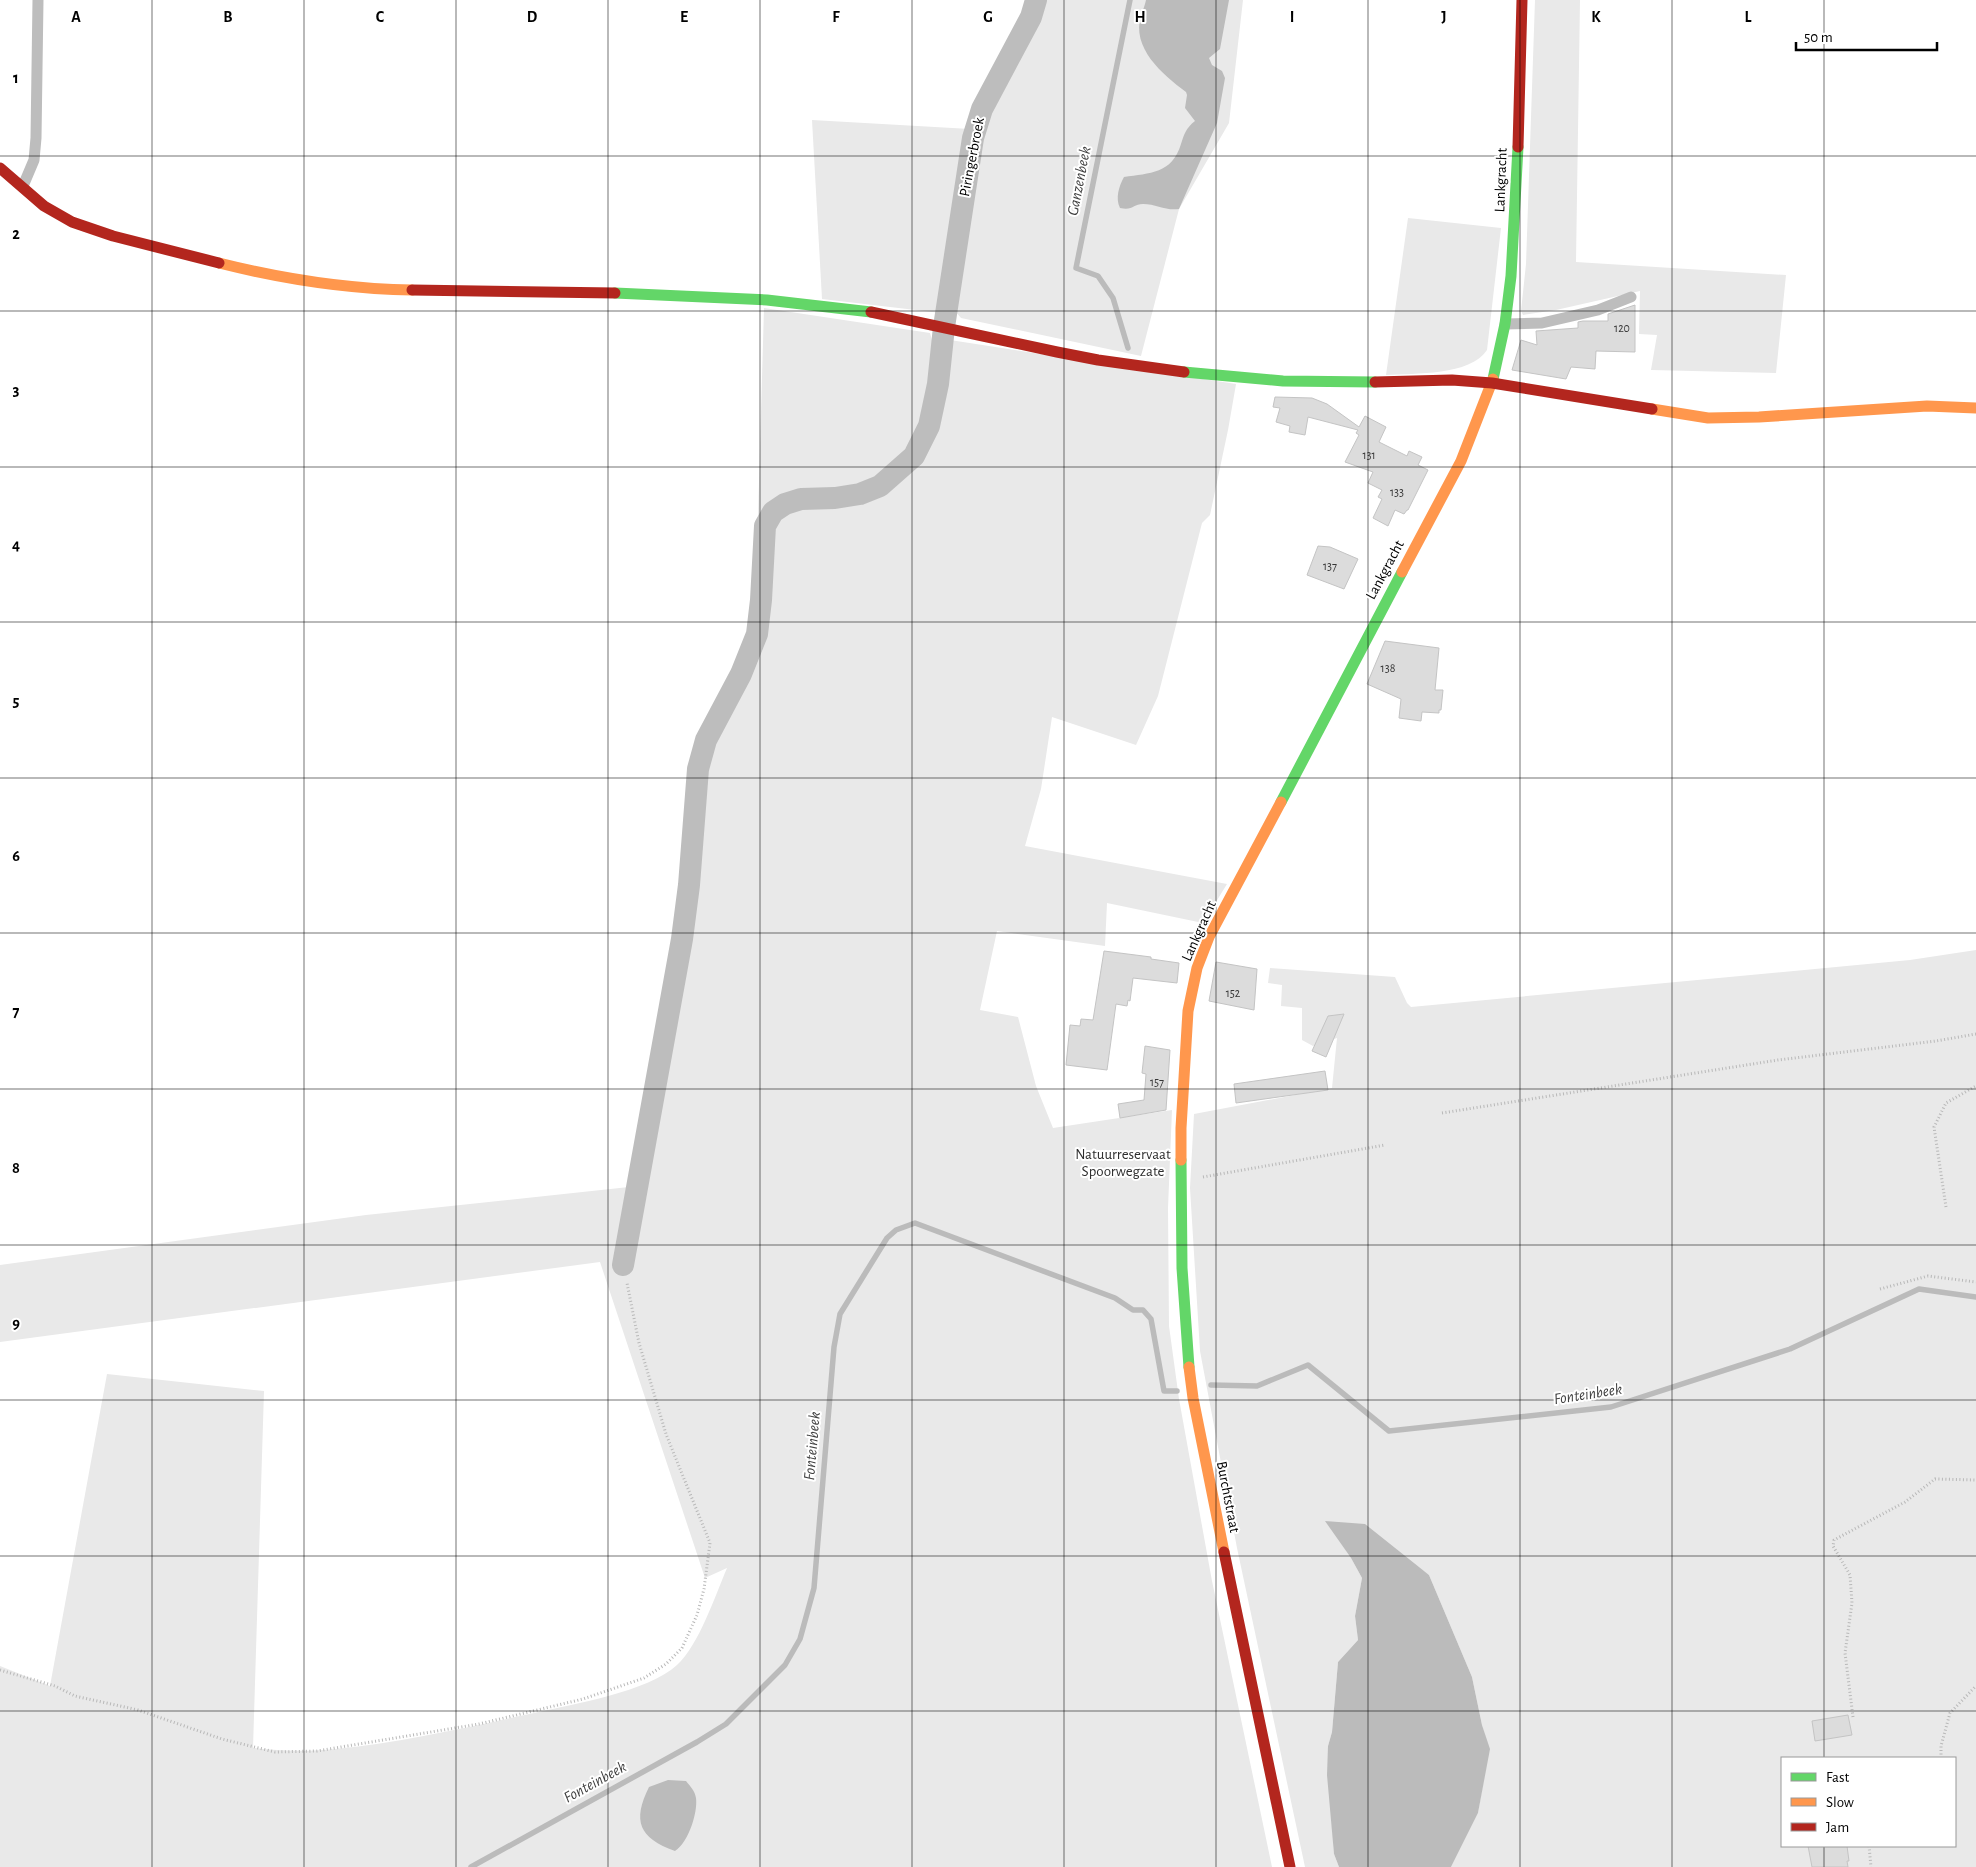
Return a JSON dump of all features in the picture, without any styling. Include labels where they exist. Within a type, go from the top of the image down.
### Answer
[{"type":"street","name":"Piringerbroek","points":[[624,1266],[682,940],[689,884],[698,769],[706,740],[741,674],[757,634],[765,526],[773,512],[786,504],[801,499],[835,498],[860,494],[880,486],[914,456],[929,426],[938,384],[944,327],[973,138],[982,108],[1031,17],[1036,0]]},
{"type":"street","name":"Lankgracht","points":[[1181,1128],[1188,1010],[1197,968],[1209,937],[1461,460],[1492,383],[1505,324],[1511,276],[1517,187],[1522,0]]},
{"type":"street","points":[[0,168],[46,207],[62,218],[86,228],[279,277],[356,288],[665,295],[808,304],[858,310],[944,327],[1040,350],[1136,366],[1280,381],[1330,383],[1456,379],[1492,383],[1708,418],[1759,417],[1927,406],[1976,408]]},
{"type":"street","name":"Burchtstraat","points":[[1181,1128],[1182,1268],[1187,1350],[1193,1398],[1290,1867]]},
{"type":"lane","points":[[23,186],[34,160],[36,138],[38,0]]},
{"type":"lane","points":[[1505,324],[1542,323],[1598,310],[1631,297]]},
{"type":"path","points":[[1442,1112],[1778,1060],[1936,1041],[1976,1034]]},
{"type":"path","points":[[1946,1207],[1934,1127],[1946,1103],[1976,1086]]},
{"type":"path","points":[[1180,1181],[1385,1145]]},
{"type":"path","points":[[0,1670],[55,1686],[74,1696],[138,1710],[222,1739],[275,1752],[317,1751],[479,1724],[583,1699],[644,1678],[666,1664],[682,1648],[696,1614],[704,1589],[710,1543],[666,1434],[639,1343],[624,1266]]},
{"type":"path","points":[[1880,1289],[1928,1276],[1976,1282]]},
{"type":"path","points":[[1853,1717],[1845,1653],[1852,1603],[1850,1575],[1833,1546],[1834,1540],[1905,1502],[1935,1479],[1976,1480]]},
{"type":"path","points":[[1941,1757],[1941,1746],[1950,1713],[1976,1686]]},
{"type":"path","points":[[1869,1847],[1871,1867]]},
{"type":"green space","points":[[1044,0],[1243,0],[1229,123],[1179,209],[1141,356],[961,318],[955,311],[987,116]]},
{"type":"green space","points":[[1535,0],[1580,0],[1576,262],[1786,275],[1776,373],[1651,370],[1657,335],[1639,334],[1640,291],[1556,310],[1523,315],[1521,311],[1526,264]]},
{"type":"green space","points":[[812,120],[970,129],[941,313],[822,299]]},
{"type":"green space","points":[[1408,218],[1501,228],[1487,350],[1468,365],[1441,372],[1386,375]]},
{"type":"green space","points":[[764,308],[930,333],[935,351],[925,422],[885,477],[758,517]]},
{"type":"green space","name":"Natuurreservaat Spoorwegzate","points":[[950,340],[1236,384],[1210,515],[1202,523],[1158,696],[1136,745],[1052,717],[1041,789],[1025,846],[1227,884],[1203,923],[1107,903],[1105,946],[997,931],[980,1010],[1018,1017],[1036,1086],[1053,1128],[1172,1110],[1168,1208],[1169,1326],[1179,1399],[1212,1581],[1272,1867],[0,1867],[0,1666],[50,1686],[107,1374],[264,1391],[253,1748],[305,1751],[361,1746],[435,1734],[589,1701],[648,1683],[677,1665],[692,1645],[706,1620],[727,1568],[705,1578],[600,1262],[0,1342],[0,1265],[366,1215],[629,1187],[707,746],[748,676],[776,516],[901,478]]},
{"type":"green space","points":[[1976,950],[1976,1867],[1451,1867],[1478,1813],[1489,1749],[1472,1677],[1429,1575],[1400,1554],[1326,1521],[1362,1578],[1355,1616],[1358,1640],[1338,1662],[1332,1732],[1328,1746],[1334,1854],[1339,1867],[1305,1867],[1237,1548],[1200,1351],[1190,1188],[1194,1114],[1332,1088],[1337,1038],[1313,1046],[1302,1040],[1302,1008],[1281,1006],[1282,985],[1268,983],[1270,968],[1395,977],[1407,1003],[1411,1007],[1910,960]]},
{"type":"shaded area","points":[[1146,0],[1229,0],[1220,49],[1209,58],[1212,65],[1222,71],[1225,78],[1217,123],[1179,209],[1143,204],[1124,209],[1120,208],[1118,200],[1119,188],[1124,177],[1151,173],[1166,167],[1177,154],[1189,126],[1195,121],[1185,108],[1186,92],[1167,77],[1151,59],[1140,38],[1139,27]]},
{"type":"shaded area","points":[[1325,1521],[1365,1524],[1429,1575],[1472,1677],[1482,1725],[1490,1749],[1478,1813],[1451,1867],[1339,1867],[1334,1854],[1327,1775],[1328,1746],[1332,1732],[1338,1662],[1358,1640],[1355,1616],[1362,1578],[1351,1558]]},
{"type":"shaded area","points":[[668,1780],[686,1781],[696,1798],[694,1819],[688,1835],[675,1851],[663,1846],[646,1834],[640,1819],[644,1799],[649,1787]]},
{"type":"building","points":[[1635,305],[1635,352],[1596,351],[1595,369],[1571,367],[1566,379],[1512,370],[1521,340],[1537,345],[1536,331],[1578,328],[1578,322],[1583,321],[1608,321],[1608,314]]},
{"type":"building","points":[[1275,397],[1312,398],[1327,404],[1359,427],[1365,416],[1386,427],[1379,442],[1407,456],[1409,451],[1422,457],[1418,465],[1428,470],[1408,510],[1404,514],[1395,510],[1388,526],[1373,518],[1382,499],[1378,497],[1382,490],[1368,483],[1373,472],[1345,462],[1359,435],[1356,433],[1358,430],[1308,417],[1305,435],[1289,432],[1290,426],[1276,422],[1280,408],[1273,407]]},
{"type":"building","points":[[1318,546],[1330,547],[1358,559],[1344,589],[1307,575]]},
{"type":"building","points":[[1385,641],[1439,648],[1435,690],[1443,690],[1439,713],[1422,712],[1421,721],[1399,718],[1401,699],[1367,684]]},
{"type":"building","points":[[1104,951],[1151,957],[1151,959],[1179,963],[1177,983],[1133,978],[1130,1001],[1128,1000],[1127,1006],[1116,1004],[1107,1070],[1066,1065],[1070,1025],[1080,1026],[1081,1019],[1093,1020]]},
{"type":"building","points":[[1216,962],[1257,969],[1254,1010],[1209,1001]]},
{"type":"building","points":[[1344,1014],[1326,1057],[1312,1051],[1328,1016]]},
{"type":"building","points":[[1145,1046],[1170,1050],[1166,1110],[1120,1118],[1118,1104],[1144,1100],[1146,1074],[1142,1073]]},
{"type":"building","points":[[1325,1071],[1328,1090],[1236,1103],[1234,1084]]},
{"type":"building","points":[[1848,1715],[1852,1735],[1815,1741],[1812,1721]]},
{"type":"building","points":[[1808,1847],[1847,1847],[1848,1867],[1812,1867]]},
{"type":"waterway","name":"Ganzenbeek","points":[[1128,348],[1113,298],[1098,276],[1076,268],[1130,0]]},
{"type":"waterway","name":"Fonteinbeek","points":[[471,1867],[697,1742],[726,1724],[785,1665],[800,1639],[814,1588],[834,1347],[840,1314],[887,1238],[896,1230],[915,1223],[1115,1298],[1133,1310],[1143,1310],[1151,1319],[1164,1391],[1177,1391]]},
{"type":"waterway","name":"Fonteinbeek","points":[[1211,1385],[1257,1386],[1308,1365],[1389,1431],[1611,1407],[1790,1349],[1919,1289],[1976,1297]]},
{"type":"traffic: fast","points":[[1493,379],[1505,324],[1511,276],[1518,147]]},
{"type":"traffic: fast","points":[[615,293],[767,300],[871,312]]},
{"type":"traffic: fast","points":[[1184,372],[1283,381],[1375,382]]},
{"type":"traffic: fast","points":[[1281,802],[1402,572]]},
{"type":"traffic: fast","points":[[1181,1160],[1182,1268],[1189,1367]]},
{"type":"traffic: slow","points":[[219,263],[315,282],[363,288],[412,290]]},
{"type":"traffic: slow","points":[[1402,572],[1461,461],[1493,379]]},
{"type":"traffic: slow","points":[[1652,409],[1708,418],[1759,417],[1927,406],[1976,408]]},
{"type":"traffic: slow","points":[[1181,1160],[1181,1128],[1188,1011],[1197,968],[1209,937],[1281,802]]},
{"type":"traffic: slow","points":[[1189,1367],[1193,1398],[1224,1552]]},
{"type":"traffic: jam","points":[[1518,147],[1522,0]]},
{"type":"traffic: jam","points":[[0,168],[44,206],[72,222],[113,236],[219,263]]},
{"type":"traffic: jam","points":[[412,290],[615,293]]},
{"type":"traffic: jam","points":[[871,312],[1098,360],[1184,372]]},
{"type":"traffic: jam","points":[[1375,382],[1452,380],[1492,383],[1652,409]]},
{"type":"traffic: jam","points":[[1224,1552],[1290,1867]]}]
